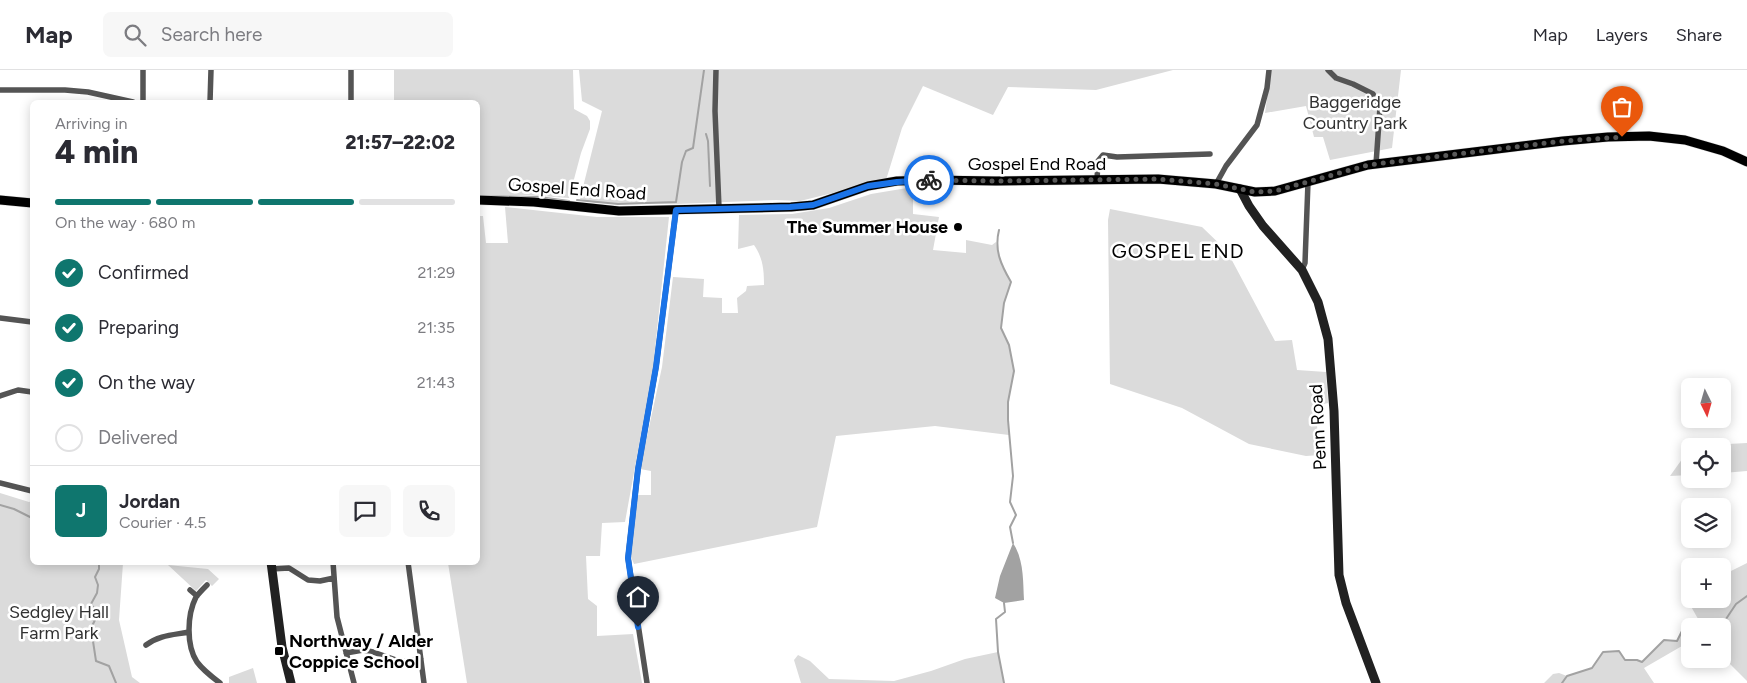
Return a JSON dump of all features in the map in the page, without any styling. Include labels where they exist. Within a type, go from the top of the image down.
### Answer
[{"type":"main road","name":"Gospel End Road","points":[[480,200],[534,202],[619,211],[790,207],[813,205],[868,186],[932,180],[1158,179],[1216,184],[1255,192],[1275,191],[1376,164],[1563,141],[1649,136],[1685,140],[1723,151],[1747,162]]},
{"type":"main road","points":[[0,200],[30,204]]},
{"type":"street","points":[[143,70],[143,100]]},
{"type":"street","points":[[210,100],[211,70]]},
{"type":"street","points":[[351,70],[351,100]]},
{"type":"street","points":[[716,70],[715,111],[719,208]]},
{"type":"street","points":[[1216,184],[1226,166],[1257,125],[1267,88],[1269,70]]},
{"type":"street","points":[[1328,70],[1336,78],[1372,94],[1380,107],[1376,164]]},
{"type":"street","points":[[0,90],[65,90],[88,92],[125,100]]},
{"type":"street","points":[[1097,180],[1098,161],[1103,155],[1117,157],[1210,154]]},
{"type":"street","points":[[1302,270],[1305,263],[1308,182]]},
{"type":"street","name":"Penn Road","points":[[1240,189],[1262,226],[1302,270],[1318,302],[1328,339],[1336,462],[1340,575],[1346,603],[1376,683]]},
{"type":"street","points":[[647,683],[628,558],[638,469],[656,367],[676,210]]},
{"type":"street","points":[[0,318],[30,322]]},
{"type":"street","points":[[0,397],[18,390],[30,392]]},
{"type":"street","points":[[0,484],[30,491]]},
{"type":"street","points":[[333,565],[337,617],[354,683]]},
{"type":"street","points":[[408,565],[424,683]]},
{"type":"street","points":[[290,683],[282,647],[271,566],[289,568],[308,580],[320,581],[334,578]]},
{"type":"street","points":[[206,585],[197,596],[192,610],[189,632],[191,648],[197,662],[220,683]]},
{"type":"street","points":[[190,590],[197,596]]},
{"type":"street","points":[[146,645],[154,639],[189,632]]},
{"type":"street","points":[[346,653],[363,650],[402,662],[421,659]]},
{"type":"green space","points":[[394,70],[573,70],[574,109],[587,116],[590,121],[590,129],[581,153],[569,198],[527,195],[480,196],[480,100],[394,100]]},
{"type":"green space","points":[[579,70],[1173,70],[1096,90],[1008,87],[993,115],[923,86],[902,128],[886,180],[800,201],[776,200],[676,204],[596,203],[580,199],[602,111],[582,101]]},
{"type":"green space","name":"Baggeridge Country Park","points":[[1271,70],[1401,70],[1392,148],[1330,160],[1323,137],[1314,137],[1306,106],[1265,113]]},
{"type":"green space","points":[[913,187],[913,214],[939,217],[933,250],[966,253],[966,240],[992,245],[996,242],[1002,267],[1011,282],[1004,303],[1001,328],[1009,345],[1014,371],[1008,402],[1009,435],[935,426],[836,436],[817,527],[634,564],[631,557],[638,495],[651,495],[651,471],[640,469],[662,367],[673,277],[704,279],[703,297],[722,298],[722,313],[738,313],[737,298],[746,291],[747,286],[764,285],[762,264],[754,245],[738,249],[739,215],[792,214],[829,208],[871,194]]},
{"type":"green space","points":[[505,207],[597,217],[669,217],[653,368],[625,522],[602,523],[600,556],[586,556],[588,599],[597,606],[597,636],[633,634],[642,683],[467,683],[448,565],[480,565],[480,216],[483,216],[486,243],[508,243]]},
{"type":"green space","points":[[1110,209],[1202,227],[1227,251],[1275,341],[1292,340],[1297,370],[1326,372],[1328,403],[1315,406],[1320,455],[1306,456],[1249,444],[1182,408],[1110,384],[1108,220]]},
{"type":"green space","points":[[1747,443],[1747,471],[1731,472],[1731,444]]},
{"type":"green space","points":[[1681,461],[1681,475],[1670,476]]},
{"type":"green space","name":"Sedgley Hall Farm Park","points":[[0,493],[30,502],[30,565],[123,565],[119,620],[132,677],[140,683],[0,683]]},
{"type":"green space","points":[[1747,563],[1747,681],[1731,665],[1731,618],[1698,618],[1692,608],[1731,608],[1731,571]]},
{"type":"green space","points":[[168,565],[208,569],[219,579],[212,586],[206,580],[196,591]]},
{"type":"green space","points":[[1681,633],[1681,647],[1644,668],[1654,683],[1544,683],[1553,674],[1559,673],[1567,676],[1592,668],[1603,652],[1619,651],[1625,660],[1642,662],[1664,640],[1677,640]]},
{"type":"green space","points":[[998,652],[1004,683],[801,683],[794,660],[798,655],[810,661],[829,679],[894,681],[965,659]]},
{"type":"green space","points":[[253,668],[257,683],[229,683],[229,677]]},
{"type":"shaded area","points":[[1013,543],[1021,563],[1024,600],[1004,603],[995,598],[1000,576]]},
{"type":"waterway","points":[[577,200],[618,204],[676,202],[682,162],[686,151],[693,148],[704,70]]},
{"type":"waterway","points":[[706,134],[710,186]]},
{"type":"waterway","points":[[480,196],[539,197],[569,201]]},
{"type":"waterway","points":[[999,230],[997,244],[999,257],[1011,282],[1004,303],[1001,328],[1009,345],[1014,371],[1008,402],[1013,476],[1010,502],[1016,515],[1010,527],[1013,543]]},
{"type":"waterway","points":[[0,505],[30,517]]},
{"type":"waterway","points":[[99,565],[95,577],[98,585],[97,593],[91,604],[98,614],[91,628],[96,661],[109,666],[116,683]]},
{"type":"waterway","points":[[1727,618],[1736,604],[1747,596]]},
{"type":"waterway","points":[[1004,603],[1005,612],[996,619],[998,652],[1004,683]]},
{"type":"waterway","points":[[1562,683],[1567,676],[1592,668],[1603,652],[1619,651],[1625,660],[1642,662],[1664,640],[1677,641],[1681,633]]},
{"type":"way so far","points":[[929,180],[1158,179],[1216,184],[1255,192],[1275,191],[1368,165],[1563,141],[1622,137]]},
{"type":"place","name":"The Summer House","points":[[958,227]]},
{"type":"place","name":"Northway / Alder Coppice School","points":[[279,651]]},
{"type":"district","name":"GOSPEL END","points":[[1178,251]]},
{"type":"route","points":[[638,627],[628,558],[638,469],[656,367],[676,210],[813,205],[868,186],[929,180]]}]
